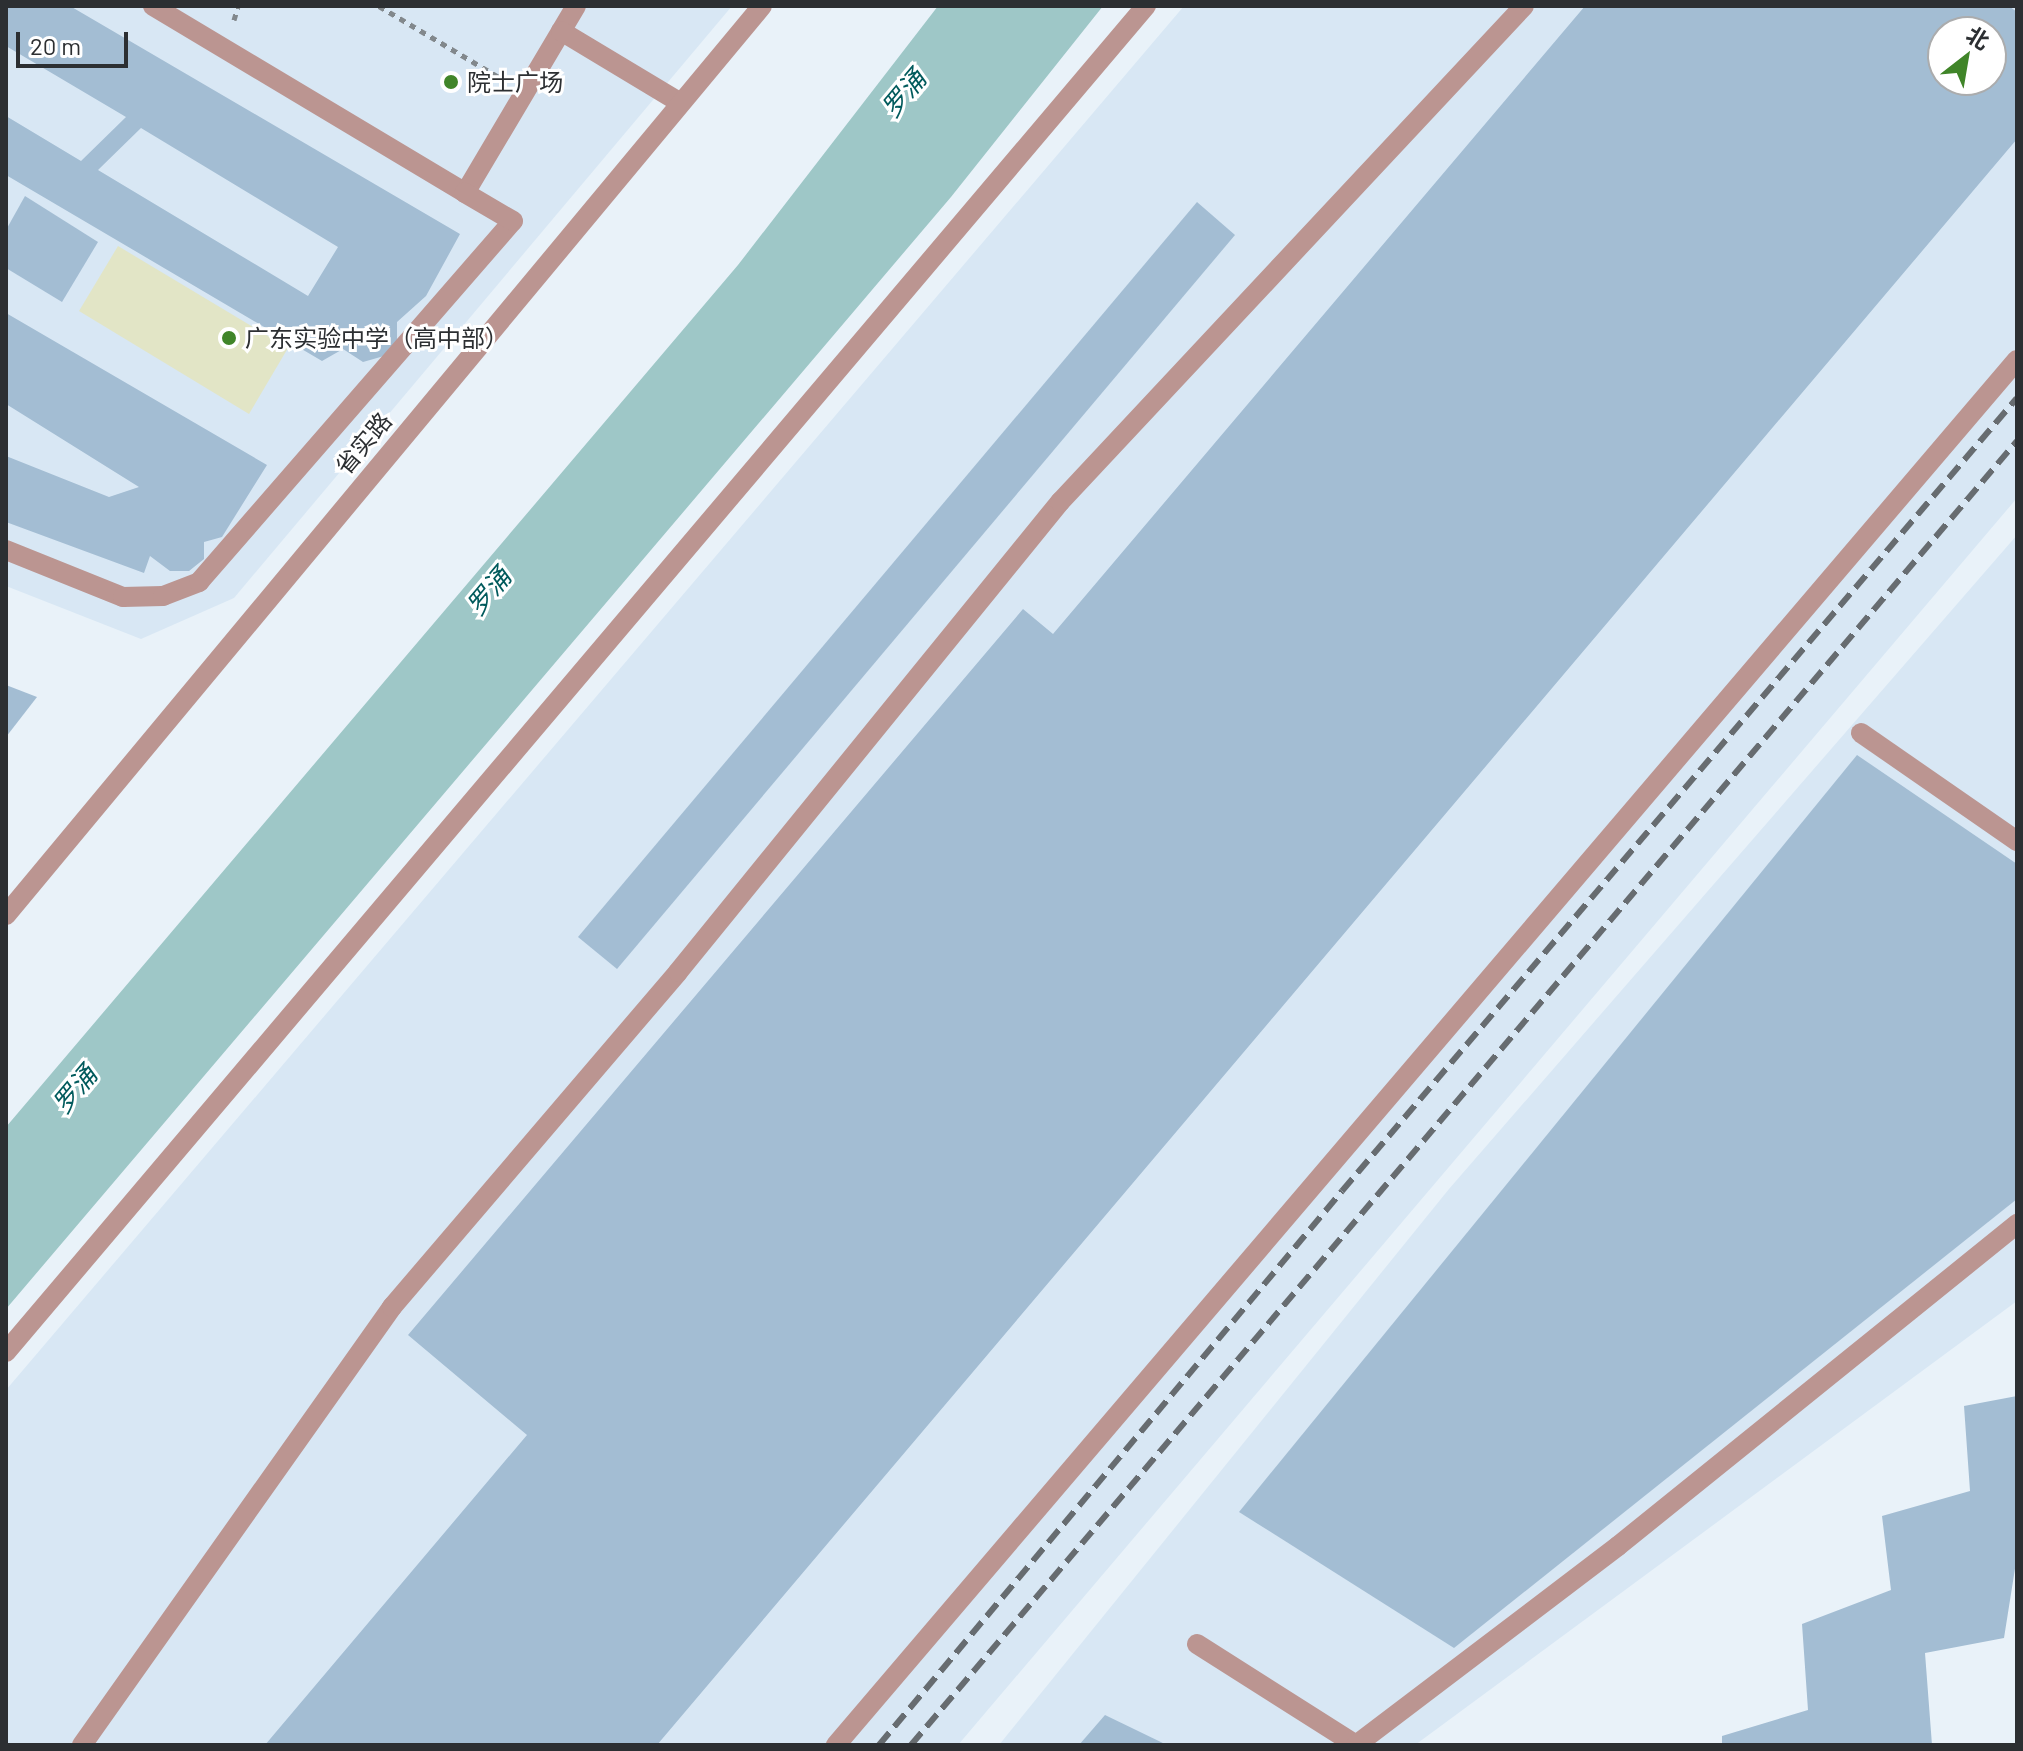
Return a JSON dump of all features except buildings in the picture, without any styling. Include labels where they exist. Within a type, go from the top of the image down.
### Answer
[{"type":"street","points":[[6,550],[123,597],[163,596],[199,582],[513,221],[153,6]]},
{"type":"street","points":[[465,193],[576,6]]},
{"type":"street","name":"省实路","points":[[6,915],[679,102],[762,6]]},
{"type":"street","points":[[6,1352],[1146,6]]},
{"type":"street","points":[[82,1745],[392,1307],[678,972],[1060,502],[1524,6]]},
{"type":"street","points":[[561,31],[679,102]]},
{"type":"street","points":[[836,1745],[2017,360]]},
{"type":"street","points":[[1861,733],[2017,841]]},
{"type":"street","points":[[1197,1644],[1356,1745],[1618,1546],[2017,1224]]},
{"type":"path","points":[[379,6],[524,92]]},
{"type":"shaded area","name":"广东实验中学（高中部）","points":[[6,6],[732,6],[234,598],[141,639],[6,586]]},
{"type":"shaded area","points":[[1184,6],[2017,6],[2017,498],[958,1745],[6,1745],[6,1390]]},
{"type":"shaded area","points":[[118,246],[288,348],[249,414],[79,311]]},
{"type":"shaded area","points":[[2017,535],[2017,1301],[1415,1745],[999,1745],[1449,1189]]},
{"type":"water","name":"罗涌","points":[[938,6],[1103,6],[951,197],[6,1309],[6,1127],[738,265]]},
{"type":"railway","points":[[879,1745],[1342,1191],[2017,398]]},
{"type":"railway","points":[[911,1745],[2017,441]]},
{"type":"place","name":"院士广场","points":[[451,82]]},
{"type":"place","name":"广东实验中学（高中部）","points":[[229,338]]}]
